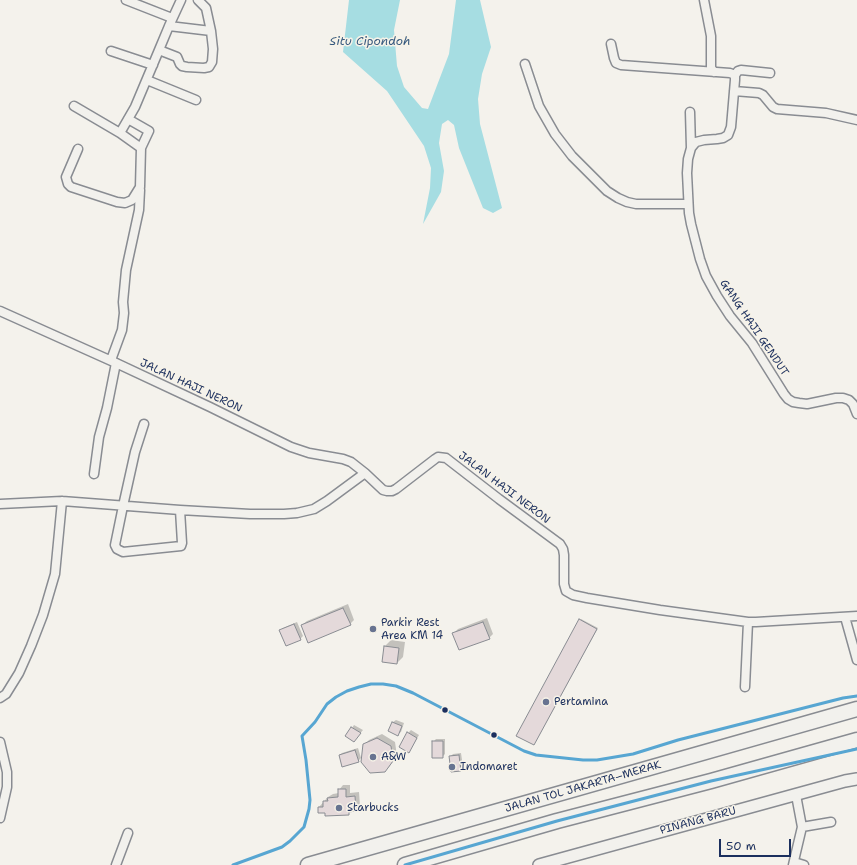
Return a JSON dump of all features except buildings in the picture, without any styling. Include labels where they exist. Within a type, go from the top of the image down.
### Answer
[{"type":"highway","name":"JALAN TOL JAKARTA–MERAK","points":[[308,865],[857,709]]},
{"type":"highway","points":[[405,865],[557,821],[703,783],[857,740]]},
{"type":"main road","name":"PINANG BARU","points":[[538,865],[857,779]]},
{"type":"street","points":[[126,0],[170,22],[211,31]]},
{"type":"street","points":[[120,133],[135,107],[170,22],[181,0]]},
{"type":"street","points":[[159,50],[177,56],[182,66],[209,67],[213,56],[211,31],[206,8],[198,0]]},
{"type":"street","points":[[704,0],[706,17],[711,36],[711,68],[714,72]]},
{"type":"street","points":[[611,44],[616,63],[621,65],[730,73],[735,75]]},
{"type":"street","points":[[111,51],[153,64]]},
{"type":"street","points":[[525,64],[539,106],[555,134],[572,156],[607,191],[618,198],[636,204],[688,204]]},
{"type":"street","points":[[690,148],[696,142],[723,138],[728,135],[731,127],[735,75],[738,71],[770,73]]},
{"type":"street","points":[[146,80],[196,100]]},
{"type":"street","points":[[734,90],[759,93],[763,95],[773,108],[777,109],[826,113],[857,120]]},
{"type":"street","points":[[74,106],[120,133],[141,148]]},
{"type":"street","name":"GANG HAJI GENDUT","points":[[690,112],[690,148],[687,173],[688,204],[696,246],[706,276],[713,290],[730,316],[752,343],[788,399],[793,402],[808,404],[843,398],[849,400],[853,404],[857,414]]},
{"type":"street","points":[[94,474],[99,438],[107,408],[114,362],[122,330],[126,270],[139,210],[141,148],[149,131],[128,119]]},
{"type":"street","points":[[78,149],[66,177],[68,184],[71,187],[117,202],[125,203],[132,200],[140,187]]},
{"type":"street","name":"JALAN HAJI NERON","points":[[0,310],[206,405],[291,447],[309,453],[343,458],[351,462],[365,473],[383,490],[392,491],[435,459],[442,457],[446,458],[495,497],[560,544],[564,555],[564,584],[566,591],[573,595],[660,610],[748,622],[857,616]]},
{"type":"street","points":[[144,424],[135,452],[123,506],[115,545],[117,549],[123,552],[181,546],[180,510]]},
{"type":"street","points":[[0,504],[62,501],[268,515],[297,513],[314,509],[365,473]]},
{"type":"street","points":[[0,698],[6,694],[19,673],[32,646],[43,615],[55,574],[62,501]]},
{"type":"street","points":[[846,617],[857,660]]},
{"type":"street","points":[[745,687],[748,622]]},
{"type":"street","points":[[0,742],[7,772],[7,787],[0,818]]},
{"type":"street","points":[[796,795],[802,827],[793,864],[804,865]]},
{"type":"street","points":[[802,827],[831,822]]},
{"type":"street","points":[[116,865],[128,833]]},
{"type":"water","name":"Situ Cipondoh","points":[[349,0],[400,0],[394,30],[397,66],[404,87],[422,108],[428,109],[449,54],[456,0],[480,0],[491,47],[482,74],[478,99],[480,124],[502,208],[493,213],[483,208],[459,148],[454,125],[448,120],[442,124],[439,143],[444,171],[441,192],[423,224],[430,188],[431,168],[424,146],[387,91],[343,52]]},
{"type":"transit line","points":[[233,865],[282,847],[304,827],[310,800],[302,736],[315,722],[327,704],[347,691],[359,687],[371,684],[396,686],[413,693],[524,751],[536,755],[583,760],[597,760],[633,754],[678,740],[843,698],[857,696]]},
{"type":"transit line","points":[[405,865],[557,821],[711,781],[857,749]]},
{"type":"place","name":"Parkir Rest Area KM 14","points":[[373,629]]},
{"type":"place","name":"Pertamina","points":[[546,702]]},
{"type":"place","name":"A&W","points":[[373,757]]},
{"type":"place","name":"Indomaret","points":[[452,767]]},
{"type":"place","name":"Starbucks","points":[[339,808]]}]
